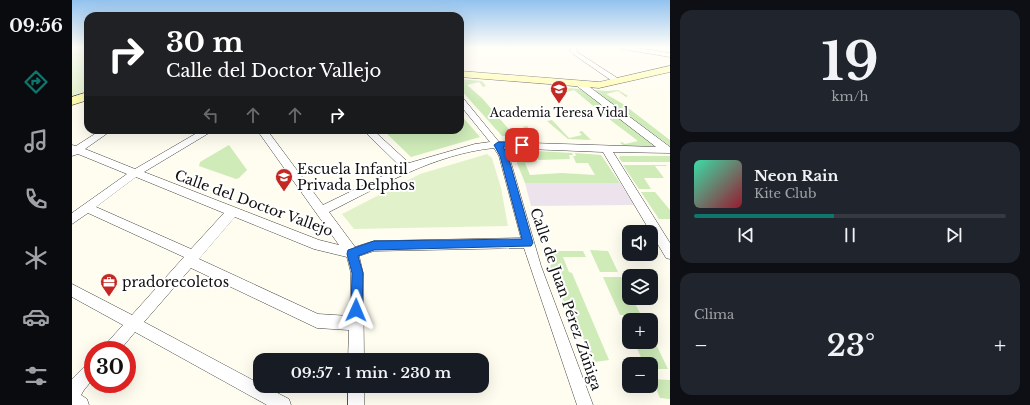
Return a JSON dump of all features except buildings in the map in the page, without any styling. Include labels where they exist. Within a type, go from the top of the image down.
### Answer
[{"type":"street","points":[[597,66],[618,81]]},
{"type":"street","points":[[464,74],[599,85],[670,69]]},
{"type":"street","points":[[580,84],[668,150]]},
{"type":"street","points":[[72,101],[84,97]]},
{"type":"street","name":"Calle de Juan Pérez Zúñiga","points":[[464,105],[498,145],[504,156],[528,243],[585,405]]},
{"type":"street","points":[[73,151],[101,134]]},
{"type":"street","points":[[72,219],[135,173],[202,134]]},
{"type":"street","points":[[265,134],[352,254],[357,273],[356,353]]},
{"type":"street","points":[[372,134],[408,168]]},
{"type":"street","points":[[321,211],[408,168],[475,147],[498,145],[668,150]]},
{"type":"street","points":[[606,149],[670,254]]},
{"type":"street","name":"Calle del Doctor Vallejo","points":[[73,151],[135,173],[318,245],[352,254]]},
{"type":"street","points":[[87,208],[192,258],[317,321],[356,323]]},
{"type":"street","points":[[118,341],[232,212]]},
{"type":"street","points":[[352,254],[374,246],[528,243]]},
{"type":"street","points":[[72,290],[283,405]]},
{"type":"street","points":[[81,405],[72,398],[78,384],[84,378]]},
{"type":"street","points":[[356,393],[356,405]]},
{"type":"shaded area","points":[[525,183],[620,183],[634,205],[531,206]]},
{"type":"green space","points":[[72,66],[84,66],[84,92],[72,96]]},
{"type":"green space","points":[[464,79],[482,81],[486,86],[483,87],[479,82],[467,85],[482,98],[511,132],[524,129],[523,127],[527,126],[536,137],[502,136],[464,93]]},
{"type":"green space","points":[[553,88],[581,89],[655,146],[626,147],[620,143],[622,142],[625,144],[638,141],[574,90],[563,93],[565,95],[562,95]]},
{"type":"green space","points":[[594,90],[618,90],[628,96],[626,97],[618,91],[606,94],[623,104],[670,140],[670,146]]},
{"type":"green space","points":[[464,119],[480,137],[411,157],[387,134],[464,134]]},
{"type":"green space","points":[[552,120],[569,138],[582,135],[579,132],[582,131],[591,140],[568,139],[547,121]]},
{"type":"green space","points":[[229,145],[247,170],[239,178],[236,179],[199,166],[200,162]]},
{"type":"green space","points":[[513,150],[533,152],[537,162],[525,163],[530,175],[562,173],[595,175],[588,163],[576,163],[573,156],[576,156],[575,153],[601,155],[620,183],[525,183]]},
{"type":"green space","points":[[536,151],[572,153],[573,155],[569,155],[570,159],[538,160]]},
{"type":"green space","points":[[487,154],[492,158],[501,188],[508,226],[354,229],[342,214],[420,174]]},
{"type":"green space","points":[[620,156],[670,156],[670,162],[622,162],[619,158]]},
{"type":"green space","points":[[623,165],[667,166],[655,166],[664,178],[644,178],[651,189],[639,189]]},
{"type":"green space","points":[[641,192],[655,192],[670,210],[670,219],[659,219]]},
{"type":"green space","points":[[590,250],[608,251],[618,272],[600,272]]},
{"type":"green space","points":[[545,251],[583,251],[586,257],[563,257],[569,272],[572,273],[609,360],[595,362],[573,318],[569,318]]},
{"type":"green space","points":[[603,277],[621,277],[622,305],[636,305],[640,313],[622,313],[622,315],[620,315]]},
{"type":"green space","points":[[658,348],[668,369],[658,369],[658,357],[641,357],[637,349]]},
{"type":"green space","points":[[658,379],[670,380],[670,399],[660,398],[658,393]]},
{"type":"place","name":"Academia Teresa Vidal","points":[[559,104]]},
{"type":"place","name":"Escuela Infantil Privada Delphos","points":[[284,192]]},
{"type":"place","name":"pradorecoletos","points":[[109,297]]},
{"type":"route","points":[[356,310],[357,273],[352,254],[374,246],[528,243],[504,156],[498,145],[522,145]]}]
